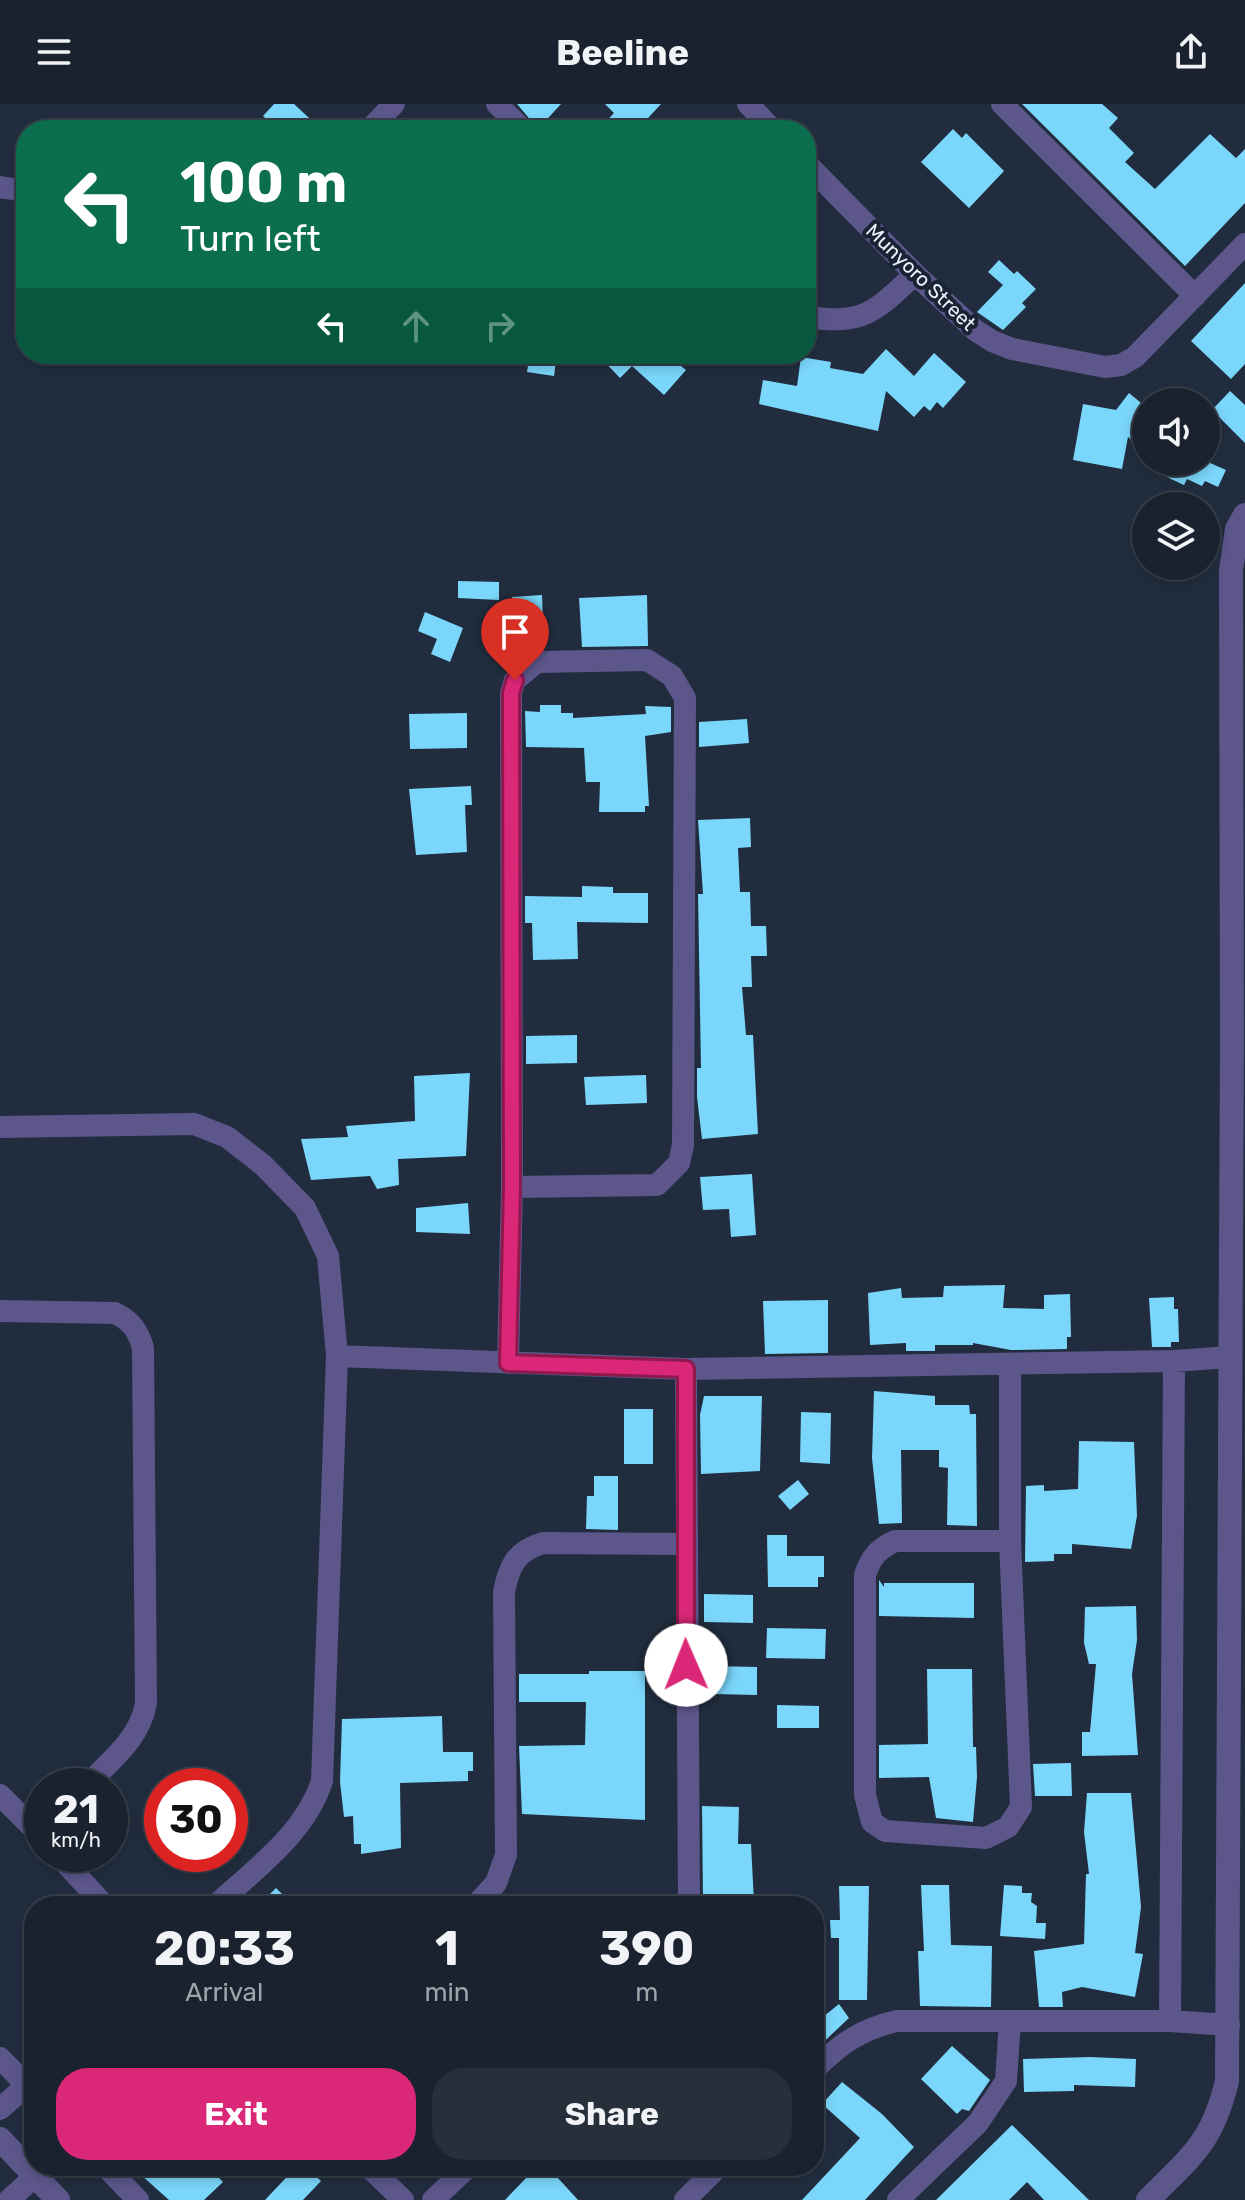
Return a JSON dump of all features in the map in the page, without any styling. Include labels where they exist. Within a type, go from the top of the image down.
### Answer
[{"type":"street","points":[[379,120],[394,104]]},
{"type":"street","points":[[497,104],[513,120]]},
{"type":"street","points":[[748,104],[763,120]]},
{"type":"street","points":[[1002,104],[1195,296]]},
{"type":"street","name":"Munyoro Street","points":[[816,173],[975,330],[1012,349],[1105,367],[1121,365],[1135,357],[1245,244]]},
{"type":"street","points":[[816,318],[846,321],[876,311],[915,274]]},
{"type":"street","points":[[1148,2200],[1208,2137],[1218,2119],[1227,2081],[1238,1697],[1230,1357],[1239,1042],[1238,832],[1231,570],[1237,529],[1245,515]]},
{"type":"street","points":[[508,1363],[512,1187],[511,693],[515,680],[537,662],[647,660],[672,676],[685,698],[683,1129],[679,1163],[657,1185],[512,1187]]},
{"type":"street","points":[[0,1127],[194,1124],[227,1137],[263,1165],[305,1208],[328,1256],[337,1356],[322,1781],[315,1803],[292,1833],[226,1896]]},
{"type":"street","points":[[0,1311],[115,1313],[128,1319],[139,1332],[143,1348],[146,1703],[143,1720],[133,1738],[104,1768]]},
{"type":"street","points":[[337,1356],[686,1369],[1174,1361],[1230,1357]]},
{"type":"street","points":[[1170,2021],[1174,1361]]},
{"type":"street","points":[[1010,1364],[1010,1541],[1021,1807],[1008,1827],[986,1838],[885,1831],[872,1822],[865,1795],[865,1575],[870,1560],[880,1548],[895,1541],[1010,1541]]},
{"type":"street","points":[[686,1369],[689,1896]]},
{"type":"street","points":[[484,1896],[496,1883],[506,1855],[504,1592],[515,1559],[528,1547],[543,1543],[685,1544]]},
{"type":"street","points":[[0,1795],[24,1817]]},
{"type":"street","points":[[74,1872],[96,1896]]},
{"type":"street","points":[[824,2061],[851,2036],[897,2021],[1170,2021],[1229,2025]]},
{"type":"street","points":[[898,2200],[978,2123],[1006,2081],[1010,2021]]},
{"type":"street","points":[[0,2058],[24,2079]]},
{"type":"street","points":[[0,2109],[24,2092]]},
{"type":"street","points":[[0,2139],[24,2164]]},
{"type":"street","points":[[9,2200],[35,2176],[58,2200]]},
{"type":"street","points":[[115,2176],[138,2200]]},
{"type":"street","points":[[378,2176],[403,2200]]},
{"type":"street","points":[[433,2200],[458,2176]]},
{"type":"street","points":[[685,2200],[709,2176]]},
{"type":"building","points":[[274,104],[294,104],[311,120],[267,120],[263,116]]},
{"type":"building","points":[[517,104],[561,104],[546,120],[530,120]]},
{"type":"building","points":[[605,104],[661,104],[646,120],[607,120],[614,113]]},
{"type":"building","points":[[1022,104],[1102,104],[1118,118],[1109,128],[1134,153],[1125,162],[1155,189],[1210,134],[1236,158],[1245,149],[1245,203],[1185,266]]},
{"type":"building","points":[[953,129],[962,138],[966,133],[1004,171],[969,208],[921,162]]},
{"type":"building","points":[[999,260],[1014,274],[1017,271],[1036,289],[1022,303],[1026,307],[1003,330],[977,312],[1003,285],[988,272]]},
{"type":"building","points":[[1245,283],[1245,364],[1231,379],[1191,341]]},
{"type":"building","points":[[886,349],[914,376],[934,353],[966,382],[943,408],[937,402],[930,411],[924,406],[914,417],[886,391],[878,431],[759,404],[763,380],[797,386],[800,364],[816,364],[816,360],[831,362],[830,368],[863,374]]},
{"type":"building","points":[[528,364],[556,364],[554,376],[527,372]]},
{"type":"building","points":[[607,364],[683,364],[681,366],[686,370],[664,395],[632,366],[620,378]]},
{"type":"building","points":[[1230,391],[1245,405],[1245,443],[1220,418],[1220,402]]},
{"type":"building","points":[[1129,393],[1132,395],[1132,440],[1128,437],[1122,469],[1073,460],[1083,404],[1116,410]]},
{"type":"building","points":[[1220,467],[1226,470],[1218,487],[1205,481],[1202,486],[1187,479],[1184,485],[1164,476],[1220,476]]},
{"type":"building","points":[[458,581],[499,582],[499,600],[458,598]]},
{"type":"building","points":[[542,595],[544,648],[515,652],[512,597]]},
{"type":"building","points":[[647,595],[648,646],[582,647],[579,598]]},
{"type":"building","points":[[425,612],[463,628],[450,662],[431,654],[437,639],[418,631]]},
{"type":"building","points":[[540,705],[561,705],[561,713],[573,713],[573,718],[646,714],[645,706],[671,707],[671,732],[645,736],[649,806],[645,806],[645,812],[599,812],[600,782],[586,782],[584,748],[526,747],[525,711],[540,712]]},
{"type":"building","points":[[467,713],[467,748],[410,749],[409,714]]},
{"type":"building","points":[[747,719],[749,743],[699,747],[699,722]]},
{"type":"building","points":[[471,786],[472,805],[465,805],[467,852],[416,855],[409,789]]},
{"type":"building","points":[[750,818],[751,847],[738,848],[740,892],[750,892],[751,926],[766,926],[767,956],[751,956],[752,987],[742,987],[746,1035],[753,1035],[758,1134],[702,1139],[697,1097],[697,1068],[701,1068],[698,894],[703,894],[698,820]]},
{"type":"building","points":[[582,886],[613,887],[613,893],[648,893],[648,923],[577,922],[578,959],[533,960],[532,923],[525,923],[525,896],[582,897]]},
{"type":"building","points":[[577,1035],[577,1063],[526,1064],[526,1036]]},
{"type":"building","points":[[470,1073],[466,1156],[398,1159],[399,1185],[377,1189],[370,1176],[311,1180],[301,1139],[348,1137],[346,1126],[415,1121],[414,1076]]},
{"type":"building","points":[[646,1075],[647,1103],[586,1105],[584,1077]]},
{"type":"building","points":[[752,1174],[756,1235],[731,1237],[729,1209],[703,1210],[700,1177]]},
{"type":"building","points":[[468,1203],[470,1234],[416,1232],[416,1208]]},
{"type":"building","points":[[1005,1285],[1003,1308],[1044,1309],[1044,1295],[1070,1294],[1071,1337],[1067,1337],[1067,1349],[1011,1350],[973,1343],[935,1345],[935,1351],[906,1351],[906,1343],[870,1345],[868,1293],[901,1288],[902,1298],[943,1297],[944,1286]]},
{"type":"building","points":[[1174,1297],[1174,1309],[1178,1309],[1179,1342],[1171,1342],[1171,1347],[1152,1347],[1149,1298]]},
{"type":"building","points":[[828,1300],[828,1353],[765,1354],[763,1301]]},
{"type":"building","points":[[874,1391],[935,1396],[935,1405],[969,1405],[970,1414],[976,1414],[977,1526],[947,1525],[948,1468],[939,1467],[939,1450],[901,1450],[902,1523],[879,1524],[872,1458]]},
{"type":"building","points":[[704,1396],[762,1396],[760,1471],[701,1474],[700,1415]]},
{"type":"building","points":[[624,1409],[653,1409],[653,1464],[624,1464]]},
{"type":"building","points":[[801,1412],[831,1413],[830,1464],[800,1462]]},
{"type":"building","points":[[1079,1441],[1134,1442],[1137,1516],[1131,1549],[1072,1544],[1072,1554],[1054,1554],[1054,1561],[1025,1562],[1026,1486],[1044,1485],[1044,1491],[1078,1489]]},
{"type":"building","points":[[594,1476],[618,1476],[618,1530],[586,1529],[587,1496],[594,1496]]},
{"type":"building","points":[[798,1480],[809,1494],[790,1510],[778,1496]]},
{"type":"building","points":[[767,1535],[787,1535],[787,1556],[824,1556],[824,1577],[818,1577],[818,1587],[768,1587]]},
{"type":"building","points":[[879,1580],[884,1587],[884,1583],[974,1583],[974,1618],[879,1616]]},
{"type":"building","points":[[704,1594],[753,1595],[753,1623],[704,1622]]},
{"type":"building","points":[[1136,1606],[1137,1640],[1132,1674],[1138,1755],[1082,1756],[1082,1732],[1090,1732],[1096,1664],[1089,1664],[1084,1643],[1085,1607]]},
{"type":"building","points":[[767,1628],[826,1629],[825,1659],[766,1658]]},
{"type":"building","points":[[713,1666],[757,1667],[757,1695],[713,1694]]},
{"type":"building","points":[[927,1669],[972,1669],[973,1747],[976,1747],[977,1777],[973,1822],[936,1818],[929,1777],[879,1778],[879,1745],[928,1744]]},
{"type":"building","points":[[589,1671],[645,1671],[645,1820],[522,1814],[519,1746],[585,1745],[586,1702],[519,1702],[519,1674],[589,1674]]},
{"type":"building","points":[[777,1705],[819,1706],[819,1728],[777,1728]]},
{"type":"building","points":[[442,1716],[443,1752],[473,1752],[473,1771],[468,1771],[468,1781],[400,1783],[401,1848],[361,1854],[361,1844],[354,1844],[353,1816],[344,1817],[340,1782],[342,1719]]},
{"type":"building","points":[[1071,1763],[1072,1796],[1035,1796],[1033,1764]]},
{"type":"building","points":[[1087,1793],[1131,1793],[1141,1907],[1135,1953],[1143,1954],[1135,1997],[1082,1987],[1062,1992],[1063,2007],[1039,2007],[1034,1951],[1084,1944],[1086,1874],[1089,1874],[1084,1832]]},
{"type":"building","points":[[702,1806],[739,1807],[738,1844],[751,1844],[754,1896],[703,1896]]},
{"type":"building","points":[[921,1885],[949,1885],[951,1945],[992,1946],[991,2007],[920,2006],[918,1951],[924,1951]]},
{"type":"building","points":[[1004,1885],[1022,1886],[1022,1893],[1032,1893],[1031,1902],[1037,1906],[1036,1923],[1046,1923],[1045,1939],[1000,1936]]},
{"type":"building","points":[[839,1886],[869,1886],[867,2000],[839,2000],[839,1938],[831,1938],[830,1920],[840,1920]]},
{"type":"building","points":[[276,1888],[284,1896],[268,1896]]},
{"type":"building","points":[[839,2004],[849,2018],[824,2042],[824,2016]]},
{"type":"building","points":[[952,2046],[990,2080],[969,2111],[962,2109],[957,2114],[921,2079]]},
{"type":"building","points":[[1023,2059],[1136,2059],[1135,2087],[1074,2085],[1074,2091],[1024,2092]]},
{"type":"building","points":[[842,2082],[882,2114],[914,2147],[865,2200],[802,2200],[860,2138],[824,2106],[824,2102]]},
{"type":"building","points":[[1012,2125],[1089,2200],[1044,2200],[1027,2182],[1009,2200],[936,2200]]},
{"type":"building","points":[[142,2176],[217,2176],[223,2182],[204,2200],[169,2200]]},
{"type":"building","points":[[288,2176],[316,2176],[321,2181],[303,2200],[265,2200]]},
{"type":"building","points":[[524,2176],[556,2176],[578,2200],[505,2200],[526,2178]]},
{"type":"route","points":[[515,680],[511,693],[512,1187],[508,1363],[686,1369],[686,1665]]}]
